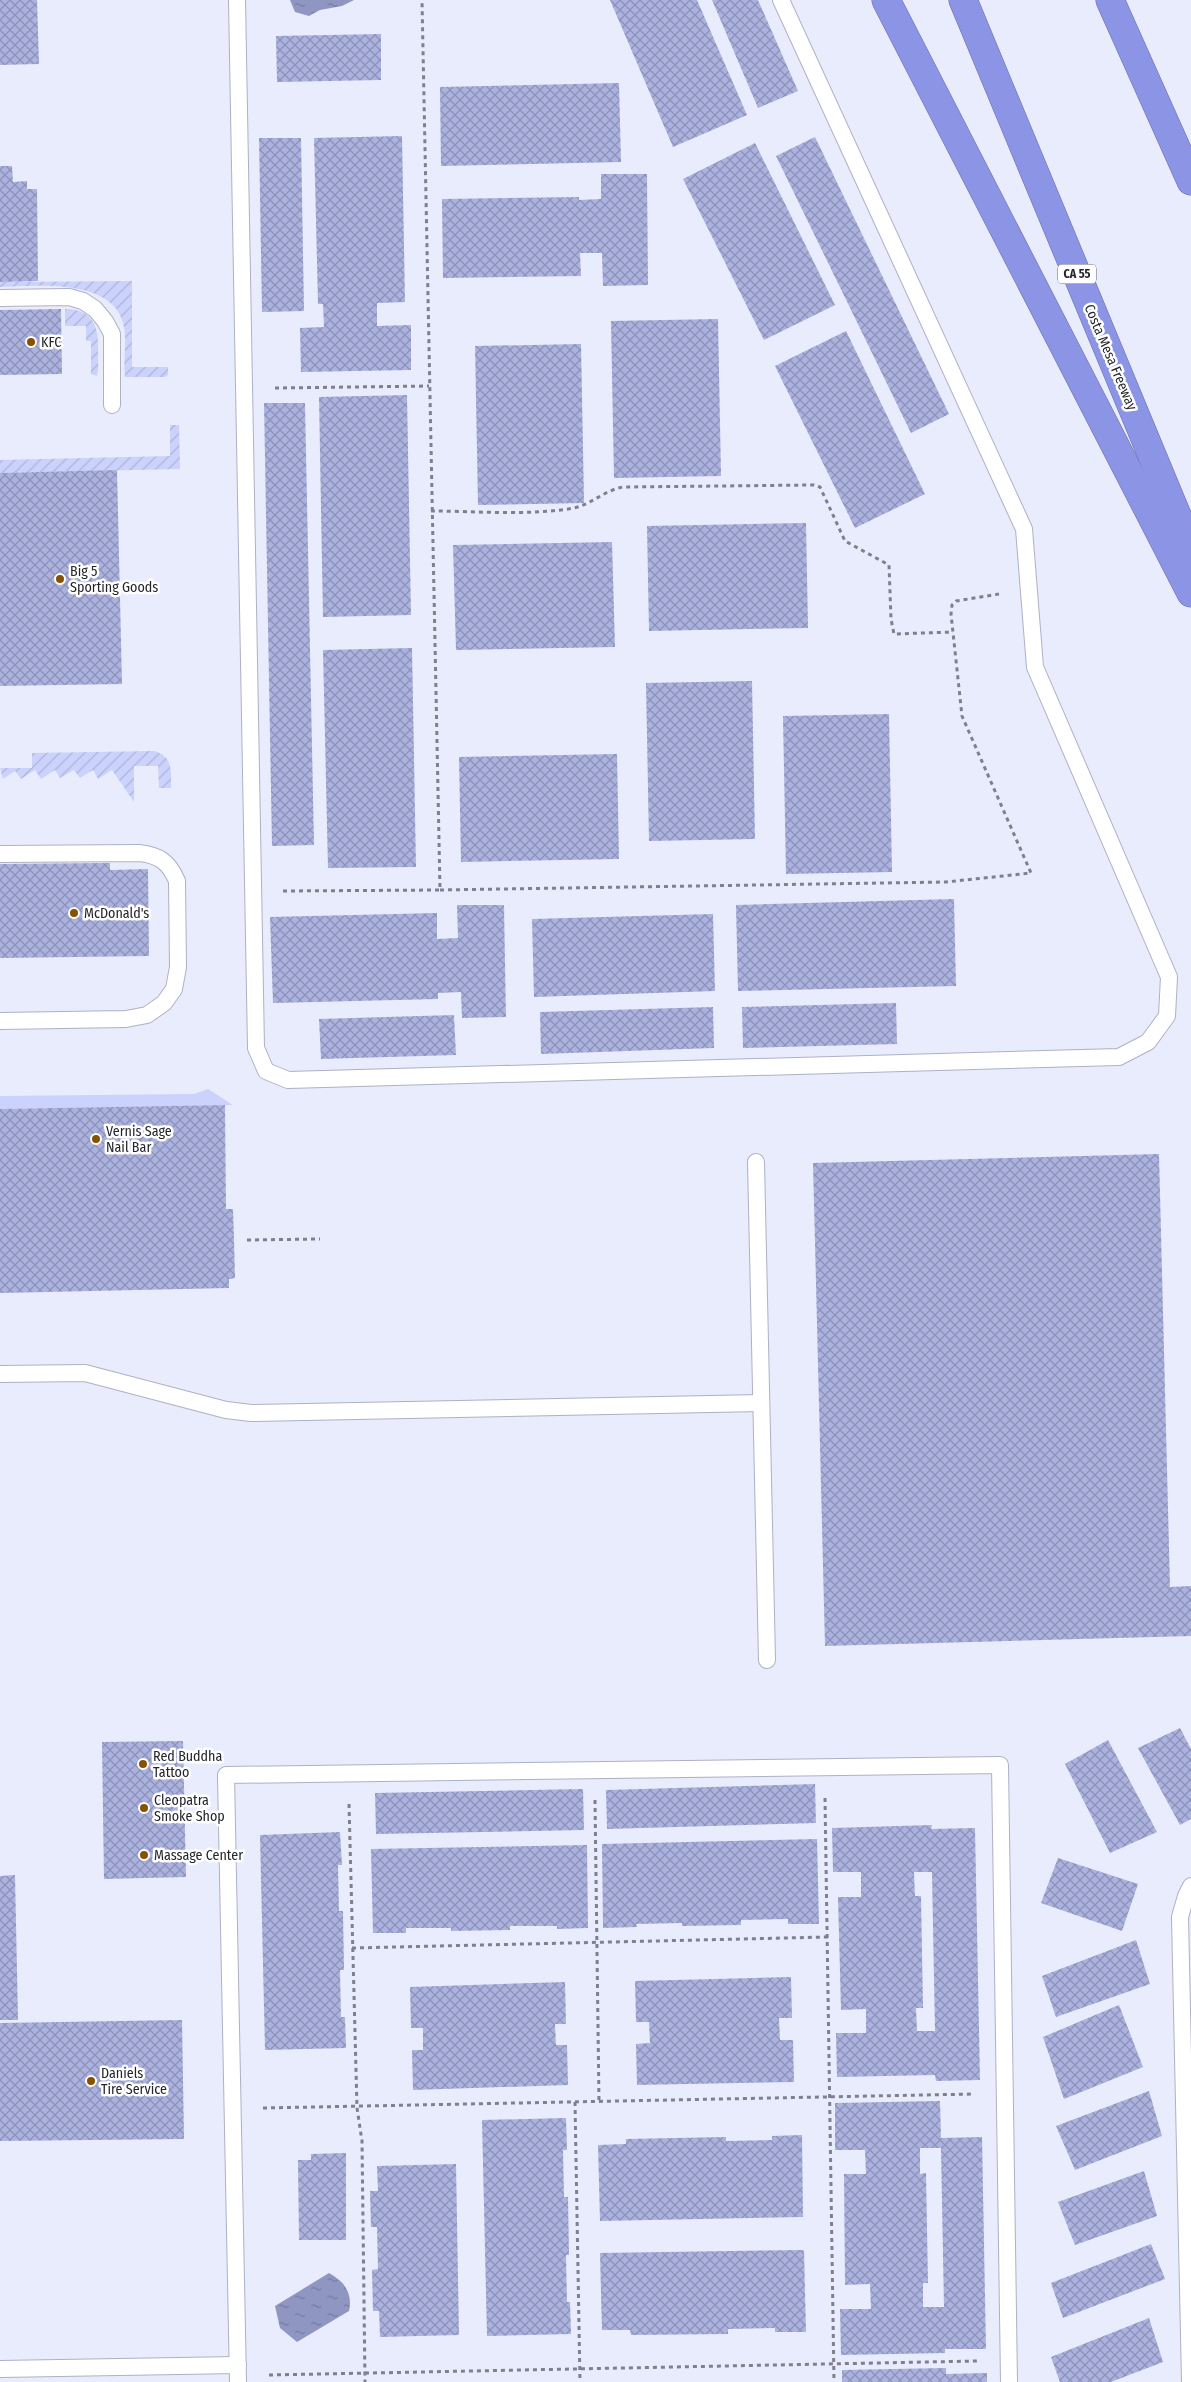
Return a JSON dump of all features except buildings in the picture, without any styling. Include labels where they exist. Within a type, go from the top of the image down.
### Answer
[{"type":"highway","points":[[886,0],[1191,593]]},
{"type":"highway","name":"Costa Mesa Freeway","points":[[963,0],[1191,549]]},
{"type":"highway","points":[[1110,0],[1191,181]]},
{"type":"lane","points":[[237,0],[256,1048],[266,1071],[288,1080],[1119,1057],[1148,1042],[1167,1016],[1169,977],[1035,666],[1024,529],[781,0]]},
{"type":"lane","points":[[0,298],[69,298],[83,301],[95,309],[106,321],[112,334],[112,405]]},
{"type":"lane","points":[[0,854],[139,853],[153,854],[163,860],[172,869],[177,881],[178,967],[174,989],[164,1003],[147,1014],[126,1020],[0,1021]]},
{"type":"lane","points":[[756,1162],[767,1660]]},
{"type":"lane","points":[[0,1374],[85,1373],[226,1410],[251,1413],[761,1402]]},
{"type":"lane","points":[[0,2369],[238,2374],[226,1775],[1000,1765],[1009,2382]]},
{"type":"lane","points":[[1190,2382],[1180,1917],[1191,1886]]},
{"type":"path","points":[[422,0],[440,890]]},
{"type":"path","points":[[245,388],[429,386]]},
{"type":"path","points":[[431,511],[538,511],[572,508],[584,506],[615,489],[623,487],[814,485],[820,487],[845,541],[889,565],[891,619],[894,634],[953,632]]},
{"type":"path","points":[[254,891],[946,882],[1031,873],[962,716],[951,614],[952,605],[956,601],[1029,590]]},
{"type":"path","points":[[247,1240],[320,1239]]},
{"type":"path","points":[[825,1767],[834,2382]]},
{"type":"path","points":[[594,1771],[599,2102]]},
{"type":"path","points":[[348,1774],[357,2108],[362,2141],[365,2382]]},
{"type":"path","points":[[352,1948],[828,1937]]},
{"type":"path","points":[[232,2108],[357,2108],[1004,2093]]},
{"type":"path","points":[[575,2102],[580,2382]]},
{"type":"path","points":[[238,2374],[364,2374],[1008,2360]]},
{"type":"shaded area","points":[[132,281],[132,367],[168,367],[168,375],[165,377],[125,377],[124,327],[118,311],[106,300],[90,292],[72,288],[53,286],[0,287],[0,282]]},
{"type":"shaded area","points":[[65,309],[83,312],[96,328],[98,343],[97,376],[91,374],[91,341],[86,341],[86,326],[65,326]]},
{"type":"shaded area","points":[[170,425],[179,425],[180,469],[0,473],[0,460],[170,456]]},
{"type":"shaded area","points":[[154,751],[165,756],[168,760],[171,770],[171,788],[159,788],[158,766],[134,766],[134,802],[112,770],[98,779],[93,770],[80,778],[74,770],[60,778],[55,770],[41,779],[35,770],[21,779],[15,771],[3,779],[0,768],[32,768],[32,753]]},
{"type":"shaded area","points":[[208,1089],[233,1105],[0,1109],[0,1096],[194,1094]]},
{"type":"water","points":[[290,0],[354,0],[342,6],[320,10],[309,16],[295,12]]},
{"type":"water","points":[[329,2273],[346,2288],[350,2299],[349,2311],[297,2342],[280,2328],[275,2306]]},
{"type":"place","name":"KFC","points":[[31,342]]},
{"type":"place","name":"Big 5 Sporting Goods","points":[[60,579]]},
{"type":"place","name":"McDonald's","points":[[74,913]]},
{"type":"place","name":"Vernis Sage Nail Bar","points":[[96,1139]]},
{"type":"place","name":"Red Buddha Tattoo","points":[[143,1764]]},
{"type":"place","name":"Cleopatra Smoke Shop","points":[[144,1808]]},
{"type":"place","name":"Massage Center","points":[[144,1855]]},
{"type":"place","name":"Daniels Tire Service","points":[[91,2081]]}]
